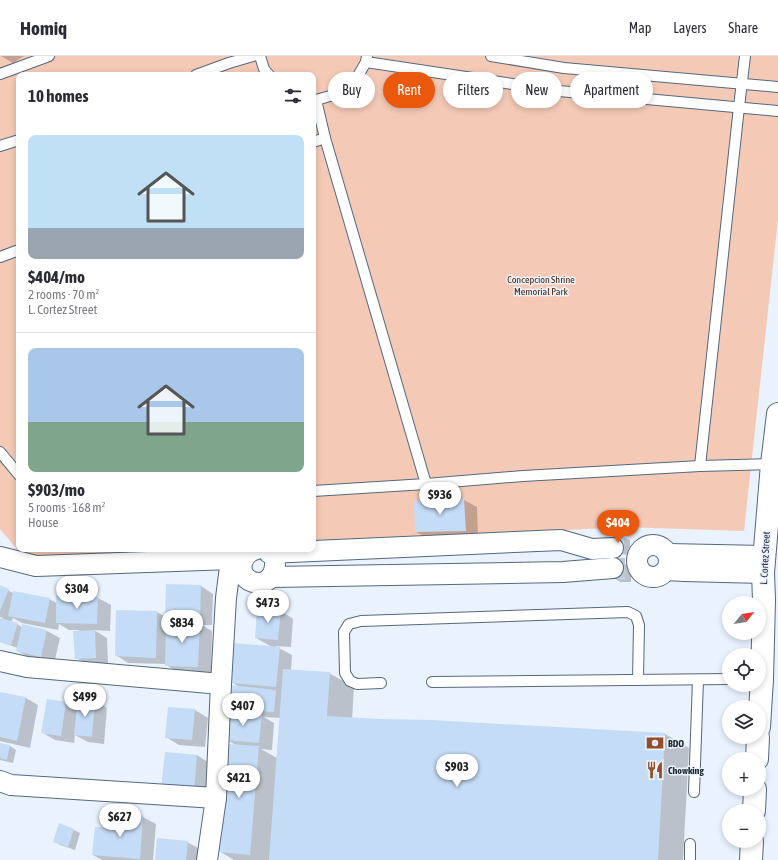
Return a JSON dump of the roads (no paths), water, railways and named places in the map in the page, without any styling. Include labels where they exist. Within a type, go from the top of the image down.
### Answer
[{"type":"main road","name":"L. Cortez Street","points":[[762,648],[764,565],[772,464],[778,414]]},
{"type":"main road","points":[[751,860],[752,848]]},
{"type":"street","points":[[316,551],[561,540],[592,549],[626,548],[650,545],[661,547],[667,562],[684,571],[764,565]]},
{"type":"street","points":[[625,568],[636,558],[626,548]]},
{"type":"street","points":[[0,557],[36,566],[295,552]]},
{"type":"street","points":[[251,554],[273,558],[275,571],[267,581],[260,583],[253,582],[247,579],[243,574],[241,567],[251,554]]},
{"type":"street","points":[[207,860],[216,798],[226,598],[251,554]]},
{"type":"street","points":[[272,576],[555,572],[625,568],[651,578],[660,576],[667,562]]},
{"type":"street","points":[[0,661],[27,667],[221,684]]},
{"type":"street","points":[[0,782],[11,785],[216,798]]},
{"type":"lane","points":[[0,74],[49,56]]},
{"type":"lane","points":[[204,72],[253,56]]},
{"type":"lane","points":[[260,56],[266,72]]},
{"type":"lane","points":[[491,56],[564,68],[778,87]]},
{"type":"lane","points":[[700,466],[739,107],[746,56]]},
{"type":"lane","points":[[316,99],[337,94],[355,81],[367,59],[559,90],[778,111]]},
{"type":"lane","points":[[316,107],[426,484]]},
{"type":"lane","points":[[316,141],[325,138]]},
{"type":"lane","points":[[0,146],[16,141]]},
{"type":"lane","points":[[0,257],[16,251]]},
{"type":"lane","points":[[0,452],[16,472]]},
{"type":"lane","points":[[316,491],[523,476],[700,466],[772,464]]},
{"type":"lane","points":[[381,683],[357,684],[350,681],[345,673],[344,632],[349,624],[361,621],[628,612],[636,616],[639,625],[638,680]]},
{"type":"lane","points":[[432,682],[722,679]]},
{"type":"lane","points":[[694,792],[698,680]]},
{"type":"lane","points":[[690,844],[690,860]]},
{"type":"tunnel","points":[[613,568],[625,568]]},
{"type":"place","name":"BDO","points":[[655,743]]},
{"type":"place","name":"Chowking","points":[[655,770]]},
{"type":"park label","name":"Concepcion Shrine Memorial Park","points":[[541,284]]}]
